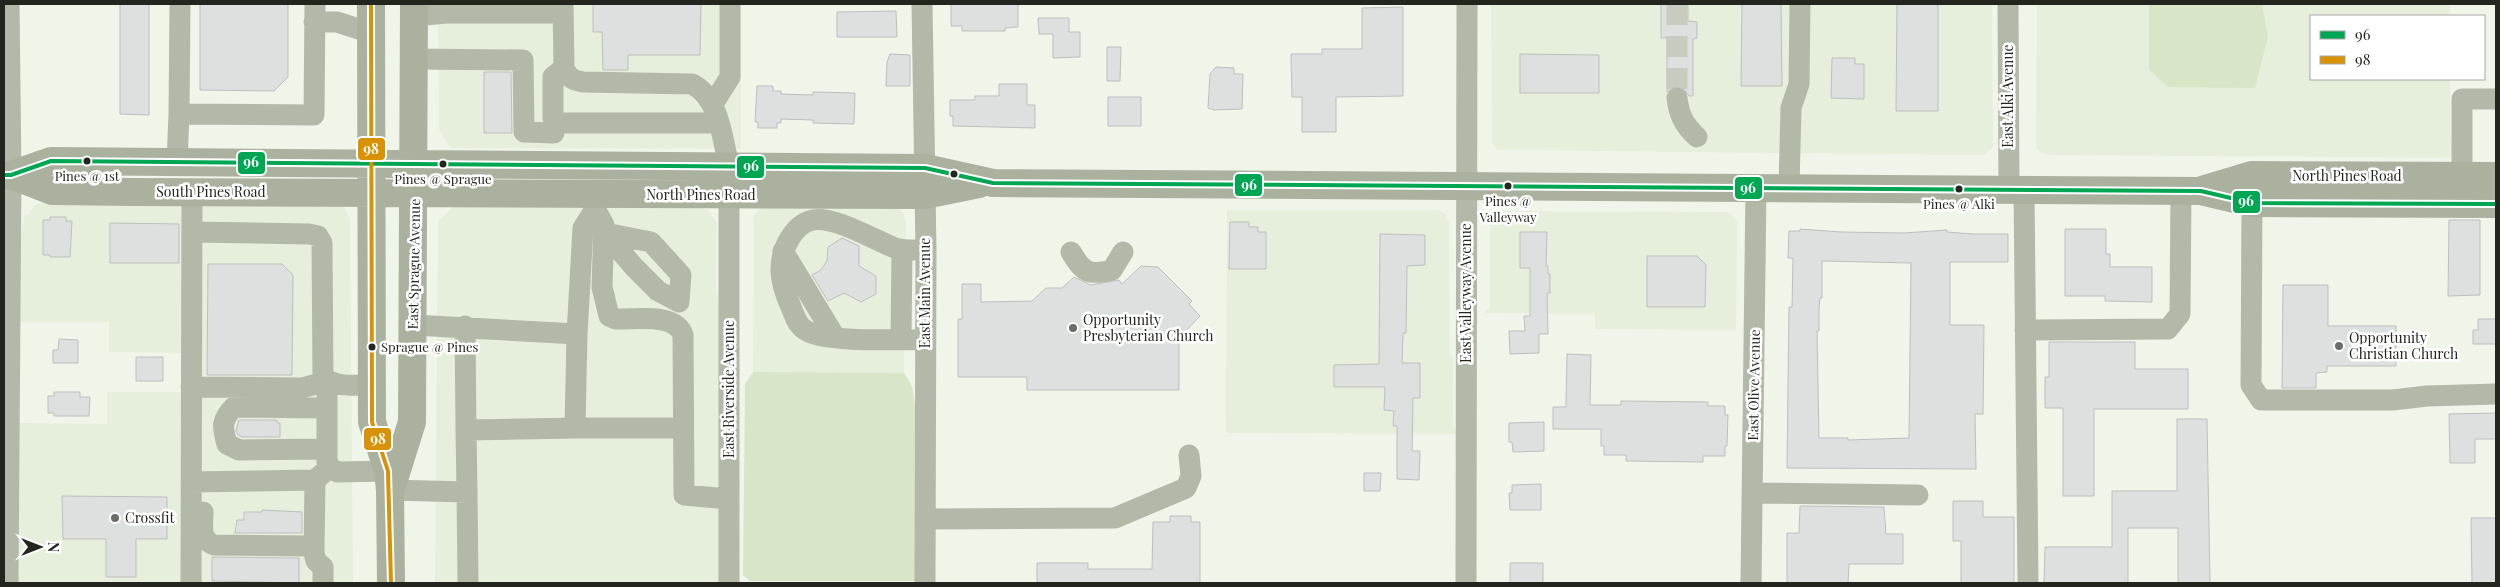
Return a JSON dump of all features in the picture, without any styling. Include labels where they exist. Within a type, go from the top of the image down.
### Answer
[{"type":"main road","name":"East Sprague Avenue","points":[[371,4],[372,422],[389,481],[391,583]]},
{"type":"main road","name":"East Sprague Avenue","points":[[389,481],[412,422],[415,194],[414,10]]},
{"type":"main road","name":"South Pines Road","points":[[7,175],[51,161],[414,164]]},
{"type":"main road","name":"North Pines Road","points":[[414,164],[924,168],[986,183]]},
{"type":"main road","name":"South Pines Road","points":[[7,175],[52,191],[415,194]]},
{"type":"main road","name":"North Pines Road","points":[[2191,191],[2252,175],[2496,176]]},
{"type":"main road","name":"North Pines Road","points":[[415,194],[591,202],[729,195],[925,195],[986,183],[1467,185],[2191,191],[2252,202],[2496,204]]},
{"type":"street","points":[[8,583],[6,518],[7,51],[9,4]]},
{"type":"street","points":[[177,163],[180,4]]},
{"type":"street","points":[[716,114],[730,77],[730,4]]},
{"type":"street","name":"East Main Avenue","points":[[922,4],[926,250],[925,583]]},
{"type":"street","name":"East Valleyway Avenue","points":[[1466,583],[1467,4]]},
{"type":"street","points":[[1789,187],[1791,108],[1799,84],[1800,4]]},
{"type":"street","name":"East Alki Avenue","points":[[2008,4],[2025,330],[2028,583]]},
{"type":"street","points":[[414,10],[447,13],[563,8],[564,68],[573,80],[583,82],[692,84],[699,87],[716,114],[729,165]]},
{"type":"street","points":[[179,114],[314,114],[314,13],[371,33]]},
{"type":"street","points":[[414,59],[523,60],[524,132],[554,127],[559,123],[716,114]]},
{"type":"street","points":[[554,164],[553,77],[564,68]]},
{"type":"street","points":[[1677,98],[1681,117],[1687,128],[1697,137]]},
{"type":"street","points":[[2462,176],[2462,99],[2496,98]]},
{"type":"street","name":"East Olive Avenue","points":[[1751,583],[1756,187]]},
{"type":"street","points":[[2025,330],[2168,329],[2180,314],[2191,191]]},
{"type":"street","points":[[192,192],[191,387],[197,482],[203,535],[206,542],[214,545],[314,546]]},
{"type":"street","name":"East Riverside Avenue","points":[[729,195],[729,583]]},
{"type":"street","points":[[591,202],[604,225],[606,233],[602,287],[609,316],[616,319],[668,320],[680,328],[682,334],[684,495],[729,499]]},
{"type":"street","points":[[575,428],[578,302],[583,228],[591,202]]},
{"type":"street","points":[[2252,202],[2251,385],[2261,400],[2393,400],[2427,396],[2496,394]]},
{"type":"street","points":[[925,340],[835,337],[807,332],[798,324],[784,291],[780,276],[783,251],[796,229],[805,222],[816,219],[831,222],[902,250],[926,250]]},
{"type":"street","points":[[192,232],[309,234],[318,236],[322,243],[322,373],[327,381],[327,408],[324,465],[314,558],[323,567],[323,583]]},
{"type":"street","points":[[901,339],[902,250]]},
{"type":"street","points":[[1071,252],[1080,267],[1094,274],[1112,270],[1124,252]]},
{"type":"street","points":[[578,302],[605,302]]},
{"type":"street","points":[[413,326],[465,326],[577,334]]},
{"type":"street","points":[[465,326],[468,583]]},
{"type":"street","points":[[191,387],[302,388],[327,381],[342,385],[372,385]]},
{"type":"street","points":[[327,408],[234,407],[225,416],[223,430],[227,444],[239,450],[324,465],[338,472],[467,492]]},
{"type":"street","points":[[466,430],[682,428]]},
{"type":"street","points":[[925,519],[1114,518],[1186,488],[1191,476],[1189,456]]},
{"type":"street","points":[[197,482],[324,465]]},
{"type":"street","points":[[191,583],[197,482]]},
{"type":"street","points":[[1752,493],[1918,495]]},
{"type":"shaded area","points":[[438,4],[741,4],[741,149],[450,148],[439,129]]},
{"type":"shaded area","points":[[1491,4],[1992,4],[1993,147],[1984,155],[1497,150],[1492,142]]},
{"type":"shaded area","points":[[2037,4],[2450,4],[2450,15],[2310,15],[2310,80],[2450,80],[2451,158],[2047,155],[2037,149]]},
{"type":"shaded area","points":[[2149,4],[2262,4],[2268,37],[2255,88],[2168,87],[2149,70]]},
{"type":"shaded area","points":[[39,203],[337,205],[344,207],[350,219],[353,583],[18,583],[18,423],[107,424],[107,392],[181,392],[181,353],[109,352],[109,322],[18,322],[18,255],[25,214],[30,214],[33,206]]},
{"type":"shaded area","points":[[454,206],[700,207],[709,211],[717,224],[716,288],[724,326],[722,583],[435,583],[438,221]]},
{"type":"shaded area","points":[[764,207],[896,208],[903,212],[906,221],[904,373],[753,372],[754,218],[757,211]]},
{"type":"shaded area","points":[[1227,210],[1437,210],[1446,214],[1449,223],[1450,355],[1453,358],[1453,427],[1458,434],[1226,433]]},
{"type":"shaded area","points":[[1501,211],[1727,212],[1737,220],[1736,330],[1595,329],[1595,314],[1484,313],[1490,308],[1490,222],[1494,215]]},
{"type":"shaded area","points":[[753,372],[904,373],[912,386],[918,425],[921,581],[750,581],[743,575],[745,384]]},
{"type":"building","points":[[120,4],[149,4],[149,115],[120,114]]},
{"type":"building","points":[[200,4],[288,4],[288,77],[274,91],[200,90]]},
{"type":"building","points":[[593,4],[701,4],[700,55],[628,55],[628,70],[603,70],[602,32],[593,32]]},
{"type":"building","points":[[951,4],[1018,4],[1018,27],[1005,28],[1005,31],[962,31],[962,26],[951,26]]},
{"type":"building","points":[[1661,4],[1688,4],[1688,21],[1697,22],[1697,38],[1693,39],[1693,96],[1689,96],[1681,86],[1675,86],[1667,92],[1667,38],[1661,38]]},
{"type":"building","points":[[1742,4],[1781,4],[1782,86],[1741,86]]},
{"type":"building","points":[[1897,4],[1938,4],[1938,111],[1896,111]]},
{"type":"building","points":[[1403,7],[1403,96],[1336,97],[1336,132],[1302,132],[1302,97],[1292,97],[1291,54],[1322,54],[1322,49],[1362,49],[1362,8]]},
{"type":"building","points":[[896,11],[897,37],[837,37],[837,12]]},
{"type":"building","points":[[1038,18],[1069,18],[1069,32],[1080,32],[1080,57],[1053,58],[1053,34],[1039,34]]},
{"type":"building","points":[[1107,47],[1121,47],[1120,81],[1107,81]]},
{"type":"building","points":[[890,54],[910,55],[910,86],[886,86],[887,62]]},
{"type":"building","points":[[1520,54],[1599,55],[1599,93],[1520,93]]},
{"type":"building","points":[[1832,58],[1855,58],[1855,64],[1864,64],[1864,99],[1831,98]]},
{"type":"building","points":[[1216,67],[1234,68],[1234,74],[1243,74],[1242,109],[1214,110],[1208,108],[1210,74]]},
{"type":"building","points":[[484,72],[511,72],[512,133],[484,133]]},
{"type":"building","points":[[999,84],[1027,84],[1027,105],[1035,105],[1035,128],[953,126],[953,116],[950,116],[950,100],[975,100],[975,96],[999,96]]},
{"type":"building","points":[[757,86],[773,86],[773,91],[781,91],[781,94],[813,95],[813,92],[855,93],[854,124],[813,123],[813,120],[781,119],[781,123],[777,123],[777,128],[758,128],[758,122],[755,122]]},
{"type":"building","points":[[1108,97],[1141,97],[1141,126],[1108,126]]},
{"type":"building","points":[[50,217],[66,217],[66,221],[72,221],[70,257],[43,255],[43,220],[50,220]]},
{"type":"building","points":[[2449,220],[2480,220],[2480,295],[2448,296]]},
{"type":"building","points":[[1230,222],[1249,222],[1249,227],[1258,227],[1258,232],[1266,232],[1266,269],[1229,269]]},
{"type":"building","points":[[110,223],[179,224],[179,263],[110,263]]},
{"type":"building","points":[[1800,229],[1904,233],[1947,230],[1947,232],[1973,234],[2008,234],[2008,262],[1950,262],[1950,325],[1984,325],[1983,414],[1975,414],[1976,469],[1787,468],[1789,307],[1792,307],[1793,258],[1788,258],[1789,231],[1800,231]],"holes":[[[1822,261],[1911,263],[1909,438],[1848,440],[1848,438],[1819,438],[1817,331],[1819,331],[1819,308],[1820,298],[1822,298]]]},
{"type":"building","points":[[2065,229],[2106,229],[2106,254],[2110,254],[2110,267],[2152,267],[2152,302],[2105,301],[2105,296],[2065,296]]},
{"type":"building","points":[[1520,232],[1547,232],[1546,266],[1548,266],[1548,274],[1550,274],[1550,293],[1547,293],[1548,334],[1539,334],[1539,353],[1510,354],[1509,331],[1525,331],[1524,316],[1530,316],[1530,268],[1520,268]]},
{"type":"building","points":[[1380,234],[1425,235],[1425,265],[1407,266],[1406,333],[1403,333],[1402,363],[1420,363],[1420,398],[1413,398],[1412,451],[1420,451],[1419,480],[1397,479],[1397,426],[1393,426],[1394,411],[1384,410],[1385,387],[1334,387],[1334,365],[1379,364]]},
{"type":"building","points":[[842,238],[859,246],[859,266],[876,276],[876,294],[861,302],[844,293],[828,301],[812,275],[821,270],[827,261],[828,247]]},
{"type":"building","points":[[1647,256],[1697,256],[1706,265],[1705,307],[1647,307]]},
{"type":"building","points":[[208,264],[282,264],[293,275],[292,375],[207,375]]},
{"type":"building","name":"Opportunity Presbyterian Church","points":[[1141,266],[1158,267],[1192,301],[1189,304],[1200,316],[1179,338],[1179,390],[1027,390],[1027,377],[958,377],[958,319],[962,319],[962,284],[981,284],[981,302],[1032,301],[1046,288],[1062,288],[1074,277],[1091,285],[1119,280],[1122,284]]},
{"type":"building","name":"Opportunity Christian Church","points":[[2283,285],[2328,285],[2328,326],[2396,326],[2396,366],[2327,366],[2327,372],[2316,373],[2316,388],[2282,388]]},
{"type":"building","points":[[2478,319],[2496,319],[2496,344],[2473,344],[2473,330],[2478,330]]},
{"type":"building","points":[[59,339],[78,340],[78,363],[53,363],[53,350],[58,350]]},
{"type":"building","points":[[2049,342],[2135,342],[2135,369],[2188,369],[2188,409],[2094,409],[2094,496],[2063,496],[2063,408],[2045,408],[2045,377],[2049,377]]},
{"type":"building","points":[[1567,354],[1591,355],[1590,405],[1621,405],[1621,401],[1708,402],[1708,406],[1725,406],[1725,415],[1728,415],[1725,456],[1703,456],[1703,462],[1626,461],[1626,455],[1604,455],[1604,446],[1601,446],[1601,429],[1553,429],[1553,407],[1566,407]]},
{"type":"building","points":[[136,357],[163,357],[163,381],[136,381]]},
{"type":"building","points":[[54,392],[80,392],[80,397],[90,397],[89,416],[54,416],[54,413],[48,413],[48,396],[54,396]]},
{"type":"building","points":[[2496,413],[2496,439],[2475,439],[2475,463],[2450,463],[2449,414]]},
{"type":"building","points":[[2177,419],[2207,419],[2210,583],[2178,583],[2178,528],[2128,528],[2128,583],[2044,583],[2045,547],[2112,547],[2112,491],[2177,491]]},
{"type":"building","points":[[239,420],[277,420],[277,423],[280,423],[280,437],[242,437],[236,431]]},
{"type":"building","points":[[1544,422],[1544,451],[1513,452],[1512,442],[1509,442],[1509,423]]},
{"type":"building","points":[[1364,473],[1381,473],[1380,491],[1364,491]]},
{"type":"building","points":[[1541,484],[1541,510],[1510,510],[1509,493],[1512,493],[1512,485]]},
{"type":"building","name":"Crossfit","points":[[62,496],[167,497],[167,539],[136,539],[136,577],[106,577],[106,539],[63,539]]},
{"type":"building","points":[[1953,501],[1983,501],[1983,517],[2014,517],[2014,583],[1961,583],[1961,541],[1953,541]]},
{"type":"building","points":[[1800,506],[1884,507],[1886,534],[1903,534],[1903,564],[1849,564],[1848,583],[1787,583],[1787,533],[1799,533]]},
{"type":"building","points":[[262,510],[302,512],[302,533],[235,533],[237,520],[244,520],[244,512],[262,512]]},
{"type":"building","points":[[1170,516],[1191,516],[1191,522],[1200,522],[1200,583],[1037,583],[1037,563],[1088,563],[1088,569],[1152,569],[1153,522],[1170,522]]},
{"type":"building","points":[[2471,518],[2496,518],[2496,583],[2472,583]]},
{"type":"building","points":[[212,557],[299,558],[299,583],[212,581]]},
{"type":"building","points":[[1510,563],[1543,563],[1543,583],[1510,583]]},
{"type":"tunnel","points":[[1677,4],[1677,98]]},
{"type":"transit line","name":"98","points":[[371,4],[372,422],[388,471],[391,583]]},
{"type":"transit line","name":"96","points":[[4,175],[11,175],[51,161],[925,168],[993,183],[2201,191],[2252,203],[2496,204]]},
{"type":"place","name":"Pines @ 1st","points":[[87,161]]},
{"type":"place","name":"Pines @ Sprague","points":[[443,164]]},
{"type":"place","name":"Pines @ Valleyway","points":[[1508,186]]},
{"type":"place","name":"Pines @ Alki","points":[[1959,189]]},
{"type":"place","name":"Opportunity Presbyterian Church","points":[[1073,328]]},
{"type":"place","name":"Opportunity Christian Church","points":[[2339,346]]},
{"type":"place","name":"Sprague @ Pines","points":[[372,347]]},
{"type":"place","name":"Crossfit","points":[[115,518]]}]
